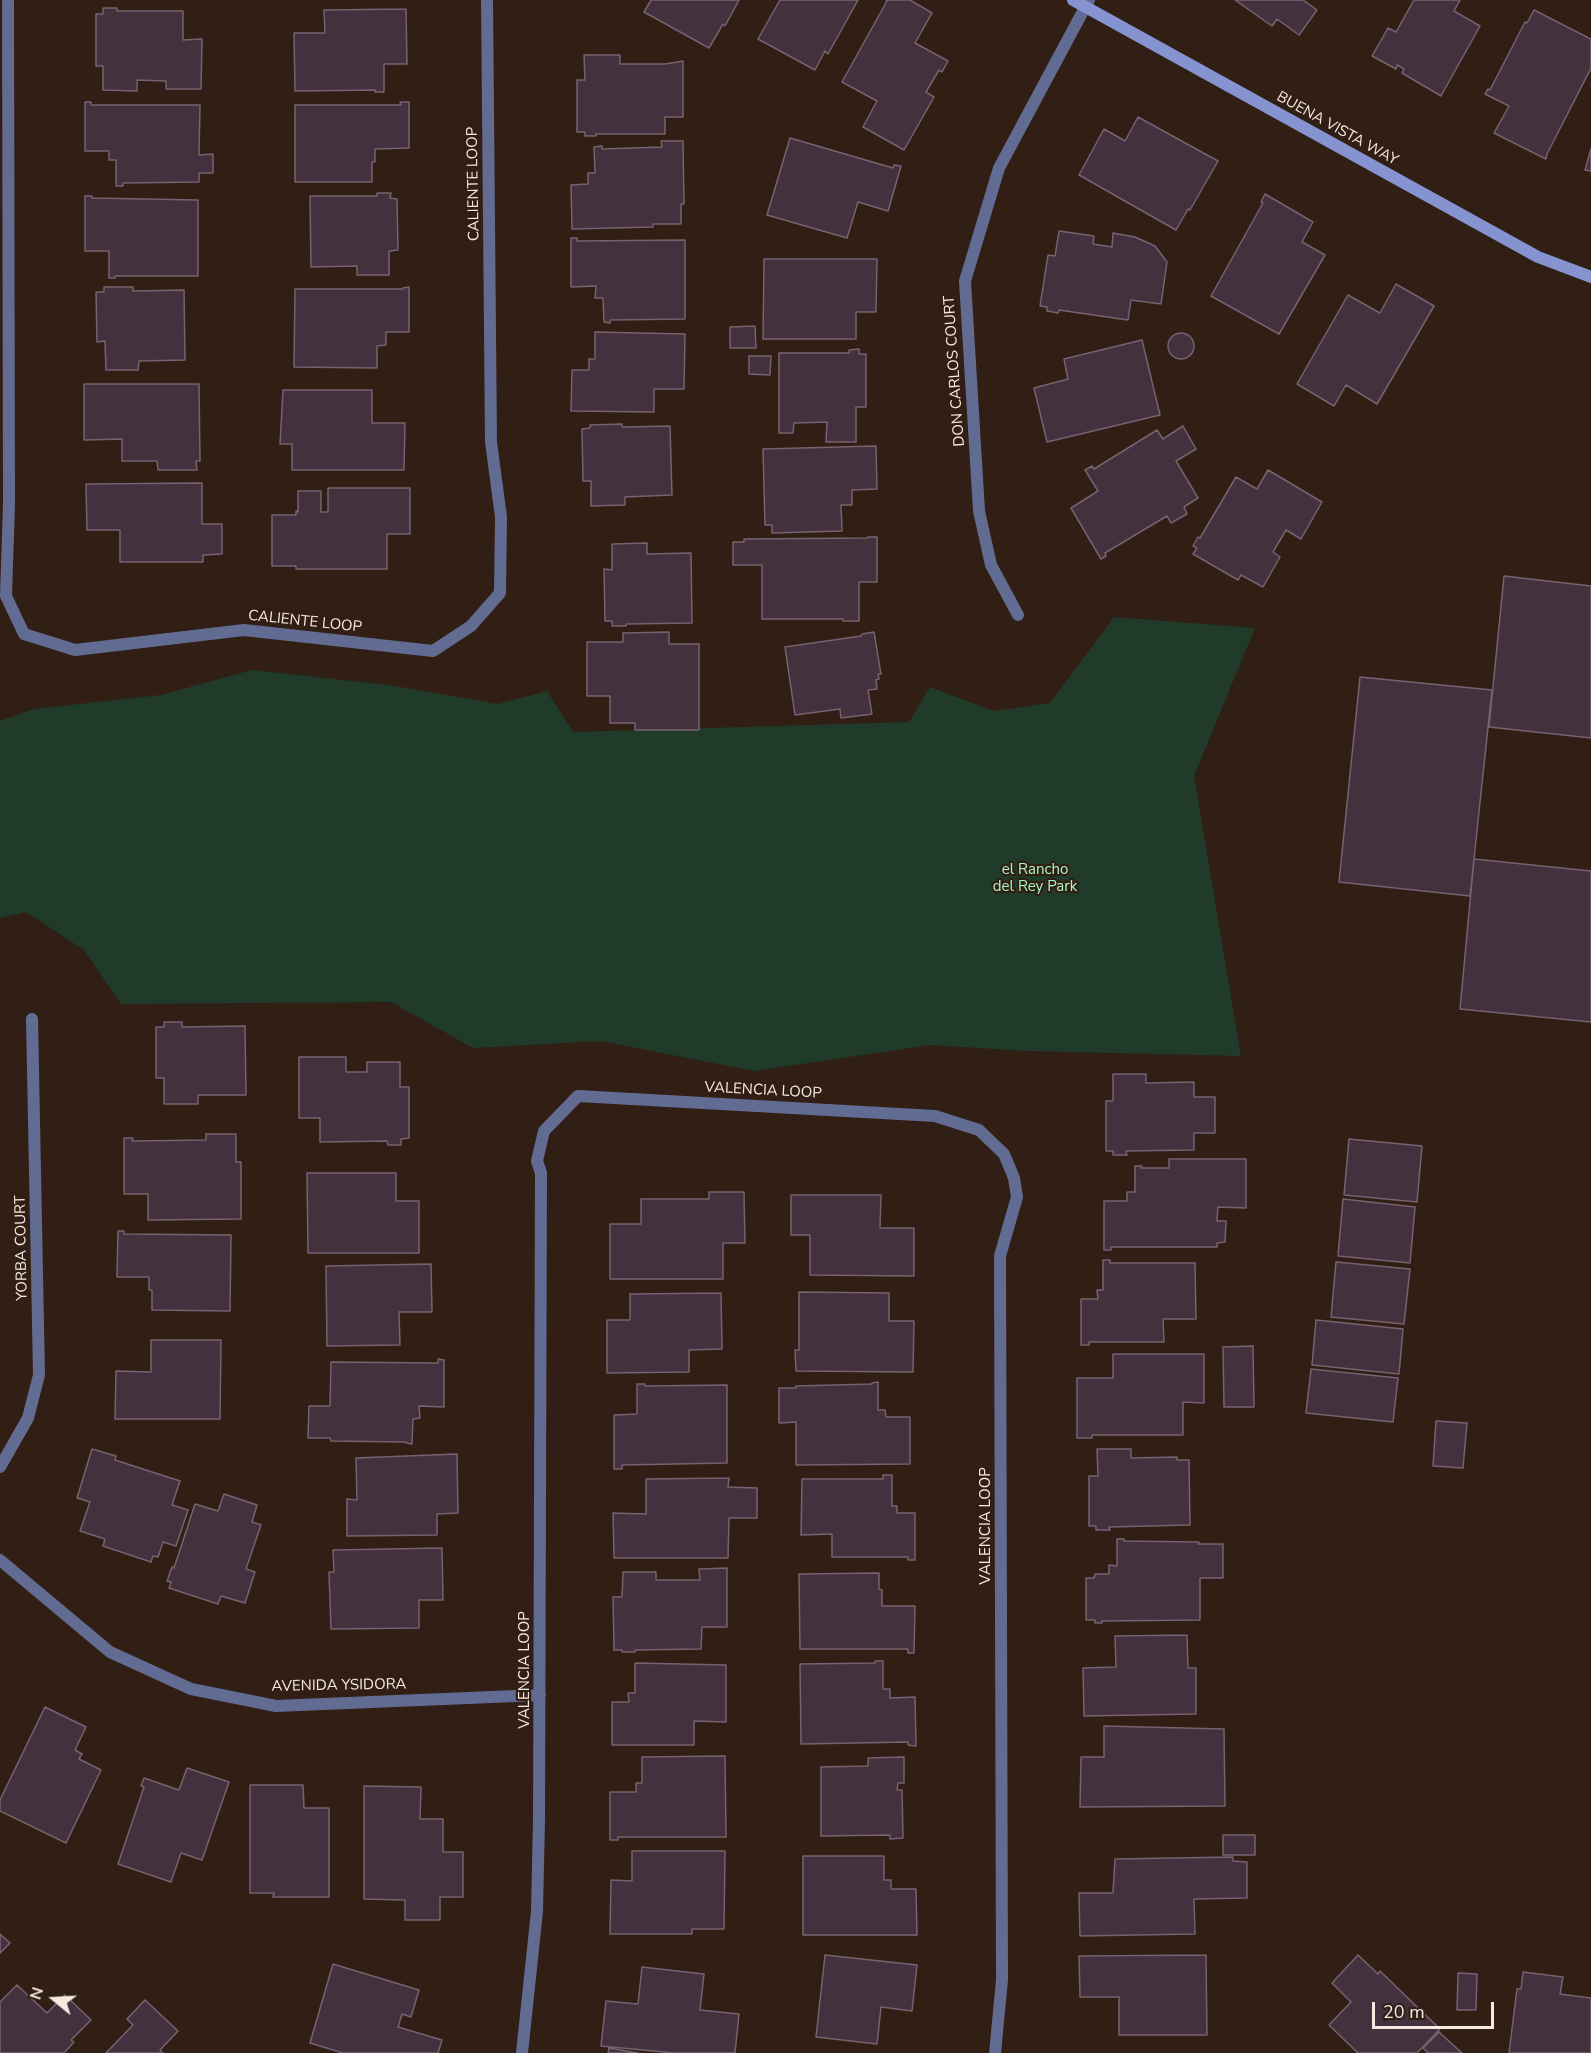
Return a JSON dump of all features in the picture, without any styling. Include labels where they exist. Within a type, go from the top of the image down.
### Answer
[{"type":"street","name":"CALIENTE LOOP","points":[[8,0],[9,504],[6,596],[24,634],[75,650],[244,630],[433,651],[471,626],[500,593],[501,517],[491,442],[488,0]]},
{"type":"street","name":"BUENA VISTA WAY","points":[[1073,0],[1087,4],[1538,257],[1591,277]]},
{"type":"street","name":"DON CARLOS COURT","points":[[1018,615],[991,566],[979,511],[965,281],[999,168],[1087,4]]},
{"type":"street","name":"YORBA COURT","points":[[0,1467],[28,1418],[39,1375],[32,1019]]},
{"type":"street","name":"VALENCIA LOOP","points":[[522,2053],[537,1911],[540,1695],[541,1173],[537,1161],[544,1131],[578,1096],[934,1116],[979,1130],[1005,1154],[1014,1178],[1017,1197],[1000,1256],[1002,1980],[995,2053]]},
{"type":"street","name":"AVENIDA YSIDORA","points":[[0,1560],[110,1652],[191,1689],[276,1706],[540,1695]]},
{"type":"green space","name":"el Rancho del Rey Park","points":[[1114,617],[1255,628],[1194,776],[1241,1056],[1028,1051],[930,1045],[754,1071],[601,1041],[473,1048],[391,1002],[121,1004],[84,950],[26,912],[0,918],[0,721],[34,709],[161,695],[252,670],[389,685],[498,704],[547,691],[573,732],[909,722],[930,687],[994,711],[1050,703]]},
{"type":"building","points":[[651,0],[739,0],[725,26],[723,24],[709,48],[644,12]]},
{"type":"building","points":[[780,0],[858,0],[828,54],[825,51],[815,70],[758,39]]},
{"type":"building","points":[[886,0],[910,0],[932,13],[915,43],[948,61],[942,72],[939,70],[926,92],[934,97],[904,150],[863,127],[877,101],[842,82]]},
{"type":"building","points":[[1235,0],[1303,0],[1317,10],[1299,35],[1277,19],[1272,26]]},
{"type":"building","points":[[1414,0],[1460,0],[1454,11],[1480,26],[1441,96],[1402,73],[1404,69],[1397,65],[1396,69],[1372,56],[1388,28],[1396,32]]},
{"type":"building","points":[[103,8],[117,8],[117,11],[183,11],[183,40],[202,39],[201,89],[166,89],[166,81],[137,80],[137,91],[103,90],[103,66],[96,66],[96,14],[103,14]]},
{"type":"building","points":[[406,9],[407,64],[384,64],[384,92],[375,92],[375,90],[295,91],[294,33],[325,33],[324,10]]},
{"type":"building","points":[[1534,10],[1591,39],[1591,68],[1546,159],[1494,133],[1509,106],[1485,94],[1488,89],[1490,90],[1525,22],[1527,23]]},
{"type":"building","points":[[584,55],[620,55],[620,64],[665,64],[683,61],[683,117],[665,117],[665,134],[585,136],[585,132],[577,132],[577,80],[585,80]]},
{"type":"building","points":[[85,102],[91,102],[91,105],[200,105],[199,155],[213,154],[213,173],[199,173],[199,182],[123,183],[123,186],[116,186],[116,160],[109,160],[109,151],[85,151]]},
{"type":"building","points":[[400,102],[409,102],[409,148],[375,149],[375,162],[372,162],[372,182],[295,182],[295,105],[401,105]]},
{"type":"building","points":[[1138,117],[1218,161],[1176,230],[1079,175],[1104,129],[1125,141]]},
{"type":"building","points":[[790,138],[893,168],[894,165],[901,166],[888,211],[858,202],[847,238],[767,215]]},
{"type":"building","points":[[661,141],[683,141],[684,204],[681,204],[681,224],[572,229],[571,185],[588,184],[588,173],[595,173],[594,147],[602,146],[602,149],[662,147]]},
{"type":"building","points":[[1591,149],[1591,171],[1585,170]]},
{"type":"building","points":[[377,193],[391,193],[390,198],[397,199],[398,250],[389,251],[389,275],[357,275],[357,266],[311,267],[310,196],[377,196]]},
{"type":"building","points":[[1265,194],[1313,222],[1302,242],[1325,255],[1279,334],[1211,296],[1263,203],[1261,202]]},
{"type":"building","points":[[85,196],[198,200],[198,276],[115,276],[115,278],[109,278],[109,251],[85,251]]},
{"type":"building","points":[[1059,231],[1094,236],[1093,244],[1112,247],[1113,233],[1135,237],[1155,246],[1167,262],[1161,304],[1131,300],[1128,320],[1059,310],[1058,313],[1047,311],[1047,307],[1040,306],[1048,255],[1055,256]]},
{"type":"building","points":[[571,238],[577,238],[577,241],[685,240],[685,319],[604,322],[603,298],[595,298],[596,286],[571,287]]},
{"type":"building","points":[[764,259],[877,259],[876,312],[856,312],[856,339],[763,339]]},
{"type":"building","points":[[1396,284],[1434,306],[1377,404],[1346,385],[1334,406],[1297,384],[1348,295],[1380,313]]},
{"type":"building","points":[[104,287],[133,287],[133,291],[184,290],[185,360],[139,361],[138,370],[106,370],[105,341],[97,342],[96,292],[104,292]]},
{"type":"building","points":[[409,287],[409,332],[386,332],[386,345],[377,346],[377,368],[294,367],[295,289],[403,289]]},
{"type":"building","points":[[755,326],[756,348],[730,348],[730,327]]},
{"type":"building","points":[[595,332],[685,334],[684,389],[654,389],[654,412],[571,411],[572,370],[589,370],[589,359],[595,359]]},
{"type":"building","points":[[1181,333],[1190,337],[1194,346],[1190,355],[1181,359],[1172,355],[1168,346],[1172,337]]},
{"type":"building","points":[[1142,340],[1160,415],[1047,442],[1034,388],[1068,379],[1064,359]]},
{"type":"building","points":[[859,349],[859,354],[866,354],[866,407],[856,407],[856,442],[826,442],[827,422],[794,423],[793,433],[779,433],[779,353],[849,353],[849,350]]},
{"type":"building","points":[[749,356],[771,356],[770,375],[749,374]]},
{"type":"building","points":[[84,384],[199,384],[200,461],[196,461],[197,470],[158,470],[157,461],[122,461],[122,439],[84,440]]},
{"type":"building","points":[[283,390],[372,390],[372,423],[405,423],[404,470],[292,470],[292,444],[280,444]]},
{"type":"building","points":[[622,424],[622,427],[670,426],[672,495],[625,497],[625,505],[591,506],[591,481],[583,481],[582,429],[590,428],[590,425]]},
{"type":"building","points":[[1183,426],[1196,449],[1176,461],[1198,498],[1184,507],[1187,514],[1171,523],[1167,516],[1105,553],[1106,556],[1101,559],[1071,508],[1098,491],[1085,470],[1092,466],[1094,469],[1157,430],[1163,439]]},
{"type":"building","points":[[876,446],[877,489],[852,490],[852,505],[841,505],[842,531],[772,533],[772,525],[765,525],[763,449]]},
{"type":"building","points":[[1268,470],[1322,502],[1301,539],[1286,530],[1273,552],[1280,557],[1263,587],[1241,575],[1238,580],[1193,554],[1197,548],[1193,546],[1236,477],[1257,489]]},
{"type":"building","points":[[202,483],[202,524],[222,524],[222,554],[203,555],[203,562],[120,562],[120,530],[87,530],[86,484]]},
{"type":"building","points":[[328,488],[410,488],[410,534],[387,534],[387,569],[296,569],[296,566],[272,566],[272,515],[296,515],[298,491],[321,491],[321,512],[328,512]]},
{"type":"building","points":[[877,537],[877,582],[859,582],[859,621],[762,619],[762,565],[733,565],[733,542],[744,542],[744,539]]},
{"type":"building","points":[[647,543],[647,554],[691,553],[692,623],[612,626],[612,621],[605,621],[604,569],[612,570],[612,544]]},
{"type":"building","points":[[1504,576],[1591,586],[1591,738],[1489,727]]},
{"type":"building","points":[[669,632],[669,644],[699,644],[699,730],[635,730],[635,723],[610,723],[610,696],[587,696],[587,642],[623,642],[623,633]]},
{"type":"building","points":[[874,632],[881,674],[878,674],[879,679],[876,680],[877,689],[868,690],[872,714],[841,718],[840,709],[795,715],[785,647]]},
{"type":"building","points":[[1360,677],[1492,690],[1470,896],[1339,882]]},
{"type":"building","points":[[1474,859],[1591,871],[1591,1022],[1460,1009]]},
{"type":"building","points":[[164,1022],[182,1022],[182,1027],[245,1026],[246,1095],[198,1095],[198,1104],[164,1104],[164,1078],[156,1078],[156,1027],[164,1027]]},
{"type":"building","points":[[299,1057],[346,1057],[346,1072],[367,1072],[367,1062],[400,1062],[400,1087],[409,1087],[409,1138],[401,1139],[401,1145],[388,1145],[387,1141],[320,1142],[320,1118],[299,1118]]},
{"type":"building","points":[[1113,1074],[1146,1074],[1146,1083],[1194,1082],[1194,1097],[1215,1097],[1215,1133],[1194,1133],[1194,1150],[1126,1151],[1127,1155],[1113,1155],[1113,1151],[1106,1151],[1106,1101],[1113,1101]]},
{"type":"building","points":[[206,1134],[236,1134],[236,1162],[241,1162],[241,1219],[148,1220],[148,1194],[124,1194],[124,1138],[133,1138],[132,1141],[206,1140]]},
{"type":"building","points":[[1349,1139],[1422,1146],[1417,1202],[1344,1195]]},
{"type":"building","points":[[1169,1159],[1246,1159],[1246,1208],[1218,1207],[1217,1221],[1226,1221],[1225,1242],[1217,1243],[1217,1247],[1111,1247],[1111,1250],[1104,1250],[1104,1201],[1127,1201],[1127,1192],[1135,1192],[1135,1166],[1169,1168]]},
{"type":"building","points":[[307,1173],[396,1173],[396,1201],[419,1201],[419,1253],[308,1253]]},
{"type":"building","points":[[709,1192],[744,1192],[745,1243],[723,1243],[723,1279],[610,1279],[610,1224],[641,1224],[641,1199],[709,1199]]},
{"type":"building","points":[[791,1195],[881,1195],[880,1228],[914,1228],[914,1276],[810,1275],[810,1235],[791,1235]]},
{"type":"building","points":[[1343,1199],[1415,1207],[1410,1263],[1338,1256]]},
{"type":"building","points":[[118,1231],[124,1231],[124,1234],[231,1235],[230,1311],[152,1310],[152,1290],[149,1290],[149,1277],[117,1277]]},
{"type":"building","points":[[1103,1260],[1110,1260],[1110,1263],[1195,1263],[1196,1319],[1163,1319],[1164,1342],[1089,1342],[1089,1345],[1081,1345],[1081,1299],[1098,1299],[1097,1290],[1103,1290]]},
{"type":"building","points":[[1336,1262],[1410,1269],[1404,1324],[1331,1317]]},
{"type":"building","points":[[431,1264],[432,1312],[399,1312],[400,1345],[327,1346],[326,1266]]},
{"type":"building","points":[[799,1292],[889,1293],[889,1321],[914,1321],[913,1372],[796,1371],[795,1350],[799,1350]]},
{"type":"building","points":[[721,1293],[722,1349],[689,1350],[689,1372],[607,1373],[607,1320],[630,1320],[630,1294]]},
{"type":"building","points":[[1316,1320],[1403,1329],[1399,1374],[1312,1365]]},
{"type":"building","points":[[151,1340],[221,1340],[220,1419],[115,1419],[116,1371],[151,1372]]},
{"type":"building","points":[[1253,1346],[1254,1407],[1224,1407],[1223,1347]]},
{"type":"building","points":[[1113,1354],[1204,1354],[1204,1403],[1183,1402],[1183,1435],[1092,1435],[1092,1438],[1077,1438],[1077,1378],[1113,1378]]},
{"type":"building","points":[[438,1359],[444,1360],[444,1407],[419,1406],[420,1418],[413,1419],[412,1444],[308,1438],[309,1406],[330,1406],[331,1362],[438,1363]]},
{"type":"building","points":[[1311,1369],[1398,1378],[1393,1422],[1306,1413]]},
{"type":"building","points":[[878,1382],[878,1410],[885,1410],[886,1417],[910,1417],[910,1464],[796,1465],[796,1422],[779,1423],[779,1388]]},
{"type":"building","points":[[637,1384],[645,1384],[645,1386],[727,1385],[727,1463],[622,1465],[622,1469],[614,1469],[614,1415],[637,1414]]},
{"type":"building","points":[[1436,1421],[1467,1423],[1463,1468],[1433,1466]]},
{"type":"building","points":[[92,1449],[116,1456],[115,1460],[180,1481],[172,1505],[188,1510],[176,1546],[163,1542],[158,1557],[153,1556],[151,1562],[103,1546],[105,1539],[80,1531],[90,1502],[77,1498]]},
{"type":"building","points":[[1097,1449],[1131,1449],[1131,1458],[1177,1457],[1177,1460],[1189,1460],[1190,1525],[1109,1527],[1110,1530],[1096,1530],[1096,1526],[1089,1526],[1089,1476],[1098,1476]]},
{"type":"building","points":[[457,1454],[458,1513],[437,1514],[437,1535],[347,1536],[347,1499],[357,1500],[356,1458]]},
{"type":"building","points":[[883,1475],[892,1475],[892,1506],[897,1506],[897,1513],[915,1513],[915,1560],[908,1560],[908,1557],[832,1557],[832,1534],[801,1535],[802,1479],[883,1479]]},
{"type":"building","points":[[729,1478],[728,1487],[757,1488],[757,1518],[729,1518],[728,1558],[614,1558],[613,1513],[646,1514],[646,1479]]},
{"type":"building","points":[[224,1494],[257,1505],[252,1522],[261,1525],[246,1569],[255,1572],[245,1603],[221,1596],[218,1604],[169,1588],[171,1582],[167,1581],[172,1567],[174,1568],[195,1504],[218,1511]]},
{"type":"building","points":[[1117,1539],[1223,1544],[1223,1578],[1200,1578],[1200,1620],[1095,1623],[1095,1620],[1086,1620],[1086,1578],[1094,1578],[1095,1574],[1109,1574],[1109,1565],[1117,1566]]},
{"type":"building","points":[[442,1548],[443,1600],[419,1600],[419,1628],[331,1629],[329,1572],[334,1572],[333,1550]]},
{"type":"building","points":[[727,1568],[727,1627],[702,1627],[701,1649],[635,1650],[635,1652],[614,1650],[613,1597],[622,1597],[623,1572],[656,1572],[656,1580],[700,1580],[699,1569]]},
{"type":"building","points":[[879,1573],[882,1606],[915,1606],[914,1653],[908,1653],[908,1649],[800,1649],[799,1574]]},
{"type":"building","points":[[1187,1635],[1188,1668],[1196,1668],[1196,1714],[1084,1716],[1083,1668],[1116,1667],[1115,1636]]},
{"type":"building","points":[[875,1661],[883,1661],[883,1689],[890,1689],[890,1698],[915,1697],[916,1746],[908,1745],[908,1742],[801,1744],[800,1664],[875,1663]]},
{"type":"building","points":[[635,1663],[726,1665],[726,1722],[694,1721],[694,1745],[612,1745],[612,1702],[629,1702],[628,1693],[635,1693]]},
{"type":"building","points":[[45,1707],[86,1727],[75,1750],[82,1754],[79,1759],[101,1770],[66,1843],[0,1811],[0,1800]]},
{"type":"building","points":[[1104,1726],[1224,1729],[1225,1806],[1080,1807],[1081,1757],[1104,1757]]},
{"type":"building","points":[[725,1756],[726,1837],[618,1837],[618,1840],[610,1840],[610,1792],[636,1792],[636,1783],[642,1783],[642,1757]]},
{"type":"building","points":[[904,1757],[904,1783],[898,1783],[897,1790],[902,1790],[903,1838],[890,1839],[890,1835],[821,1836],[821,1767],[868,1766],[868,1758]]},
{"type":"building","points":[[187,1768],[229,1782],[202,1860],[181,1853],[171,1882],[118,1864],[144,1787],[141,1786],[144,1778],[179,1790]]},
{"type":"building","points":[[250,1785],[303,1785],[304,1808],[329,1808],[329,1897],[273,1897],[274,1893],[250,1893]]},
{"type":"building","points":[[364,1786],[421,1787],[420,1819],[443,1819],[443,1852],[463,1852],[463,1897],[440,1897],[440,1920],[405,1920],[405,1900],[364,1899]]},
{"type":"building","points":[[1223,1835],[1255,1835],[1255,1855],[1223,1855]]},
{"type":"building","points":[[632,1851],[725,1851],[724,1929],[692,1929],[692,1934],[610,1934],[611,1880],[632,1881]]},
{"type":"building","points":[[803,1856],[884,1856],[884,1880],[891,1880],[891,1889],[916,1889],[917,1935],[803,1935]]},
{"type":"building","points":[[1233,1857],[1233,1861],[1247,1862],[1247,1898],[1194,1899],[1195,1934],[1080,1936],[1079,1893],[1113,1893],[1115,1859]]},
{"type":"building","points":[[0,1934],[10,1943],[0,1953]]},
{"type":"building","points":[[825,1955],[917,1965],[912,2011],[881,2007],[877,2044],[816,2037]]},
{"type":"building","points":[[1206,1955],[1207,2035],[1119,2035],[1119,1997],[1080,1997],[1079,1956]]},
{"type":"building","points":[[1358,1955],[1378,1974],[1380,1971],[1440,2029],[1417,2053],[1358,2053],[1329,2025],[1351,2002],[1332,1983]]},
{"type":"building","points":[[333,1964],[419,1990],[411,2017],[402,2014],[398,2027],[442,2040],[438,2053],[343,2053],[310,2043]]},
{"type":"building","points":[[642,1967],[704,1974],[700,2010],[739,2014],[735,2053],[674,2053],[601,2046],[606,2001],[638,2004]]},
{"type":"building","points":[[1523,1972],[1563,1977],[1560,1994],[1591,1998],[1591,2053],[1509,2053],[1517,1989],[1521,1989]]},
{"type":"building","points":[[1458,1973],[1477,1974],[1476,2010],[1457,2010]]},
{"type":"building","points":[[17,1985],[47,2013],[65,1995],[91,2020],[71,2040],[74,2042],[64,2053],[0,2053],[0,2002]]},
{"type":"building","points":[[145,2000],[178,2031],[160,2050],[163,2053],[106,2053],[133,2025],[127,2019]]},
{"type":"building","points":[[1439,2032],[1462,2053],[1428,2053],[1423,2048]]},
{"type":"building","points":[[609,2048],[638,2053],[608,2053]]}]
